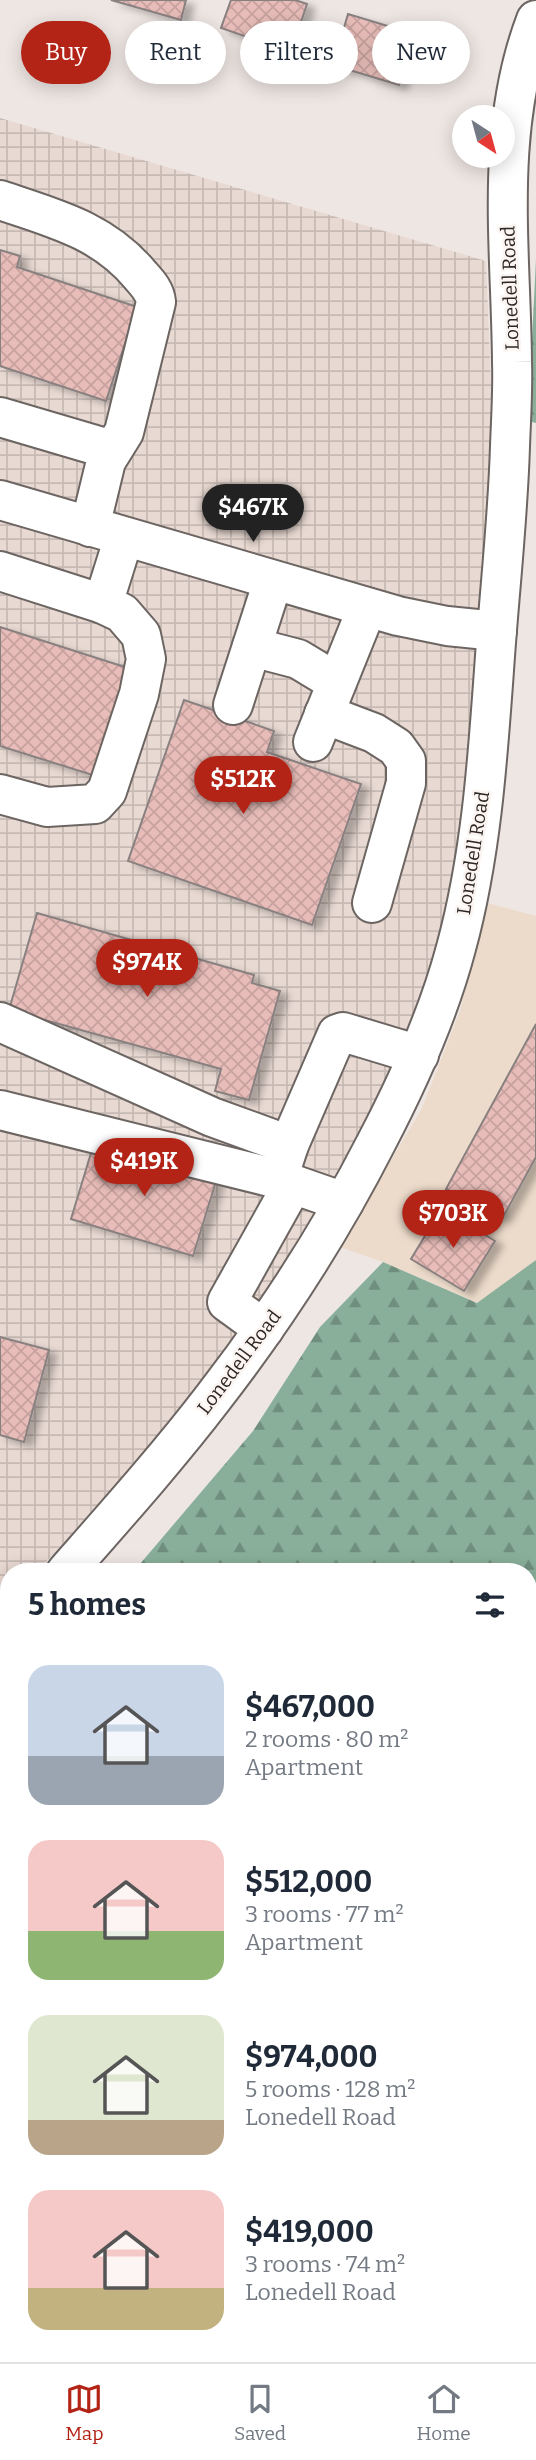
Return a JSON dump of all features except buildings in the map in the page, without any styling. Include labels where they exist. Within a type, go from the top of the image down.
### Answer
[{"type":"street","name":"Lonedell Road","points":[[74,1563],[209,1403],[295,1285],[383,1129],[419,1055],[447,978],[470,893],[482,806],[509,466],[512,386],[507,208],[509,153],[516,85],[536,20]]},
{"type":"street","points":[[0,200],[79,227],[125,257],[155,293],[156,302],[124,432],[106,461],[107,532],[103,604]]},
{"type":"street","points":[[0,417],[111,450]]},
{"type":"street","points":[[0,500],[398,617],[497,631]]},
{"type":"street","points":[[0,572],[122,612],[141,635],[146,659],[139,694],[107,791],[95,804],[47,807],[0,794]]},
{"type":"street","points":[[233,705],[273,580]]},
{"type":"street","points":[[324,713],[367,608]]},
{"type":"street","points":[[252,647],[298,660],[324,713],[374,733],[396,747],[406,761],[406,783],[372,903]]},
{"type":"street","points":[[0,1021],[212,1116],[287,1170],[344,1202]]},
{"type":"street","points":[[264,1329],[227,1302],[287,1170],[337,1034],[343,1032],[419,1055]]},
{"type":"street","points":[[0,1110],[287,1170]]},
{"type":"shaded area","points":[[0,118],[486,261],[493,434],[463,814],[449,899],[427,980],[395,1058],[354,1144],[311,1220],[241,1330],[133,1465],[45,1563],[0,1563]]},
{"type":"shaded area","points":[[487,903],[536,916],[536,1260],[478,1303],[383,1262],[340,1247],[422,1108],[460,1011]]},
{"type":"green space","points":[[536,259],[536,423],[528,421]]},
{"type":"green space","points":[[536,1260],[536,1563],[141,1563],[253,1431],[320,1327],[383,1262],[477,1303]]}]
